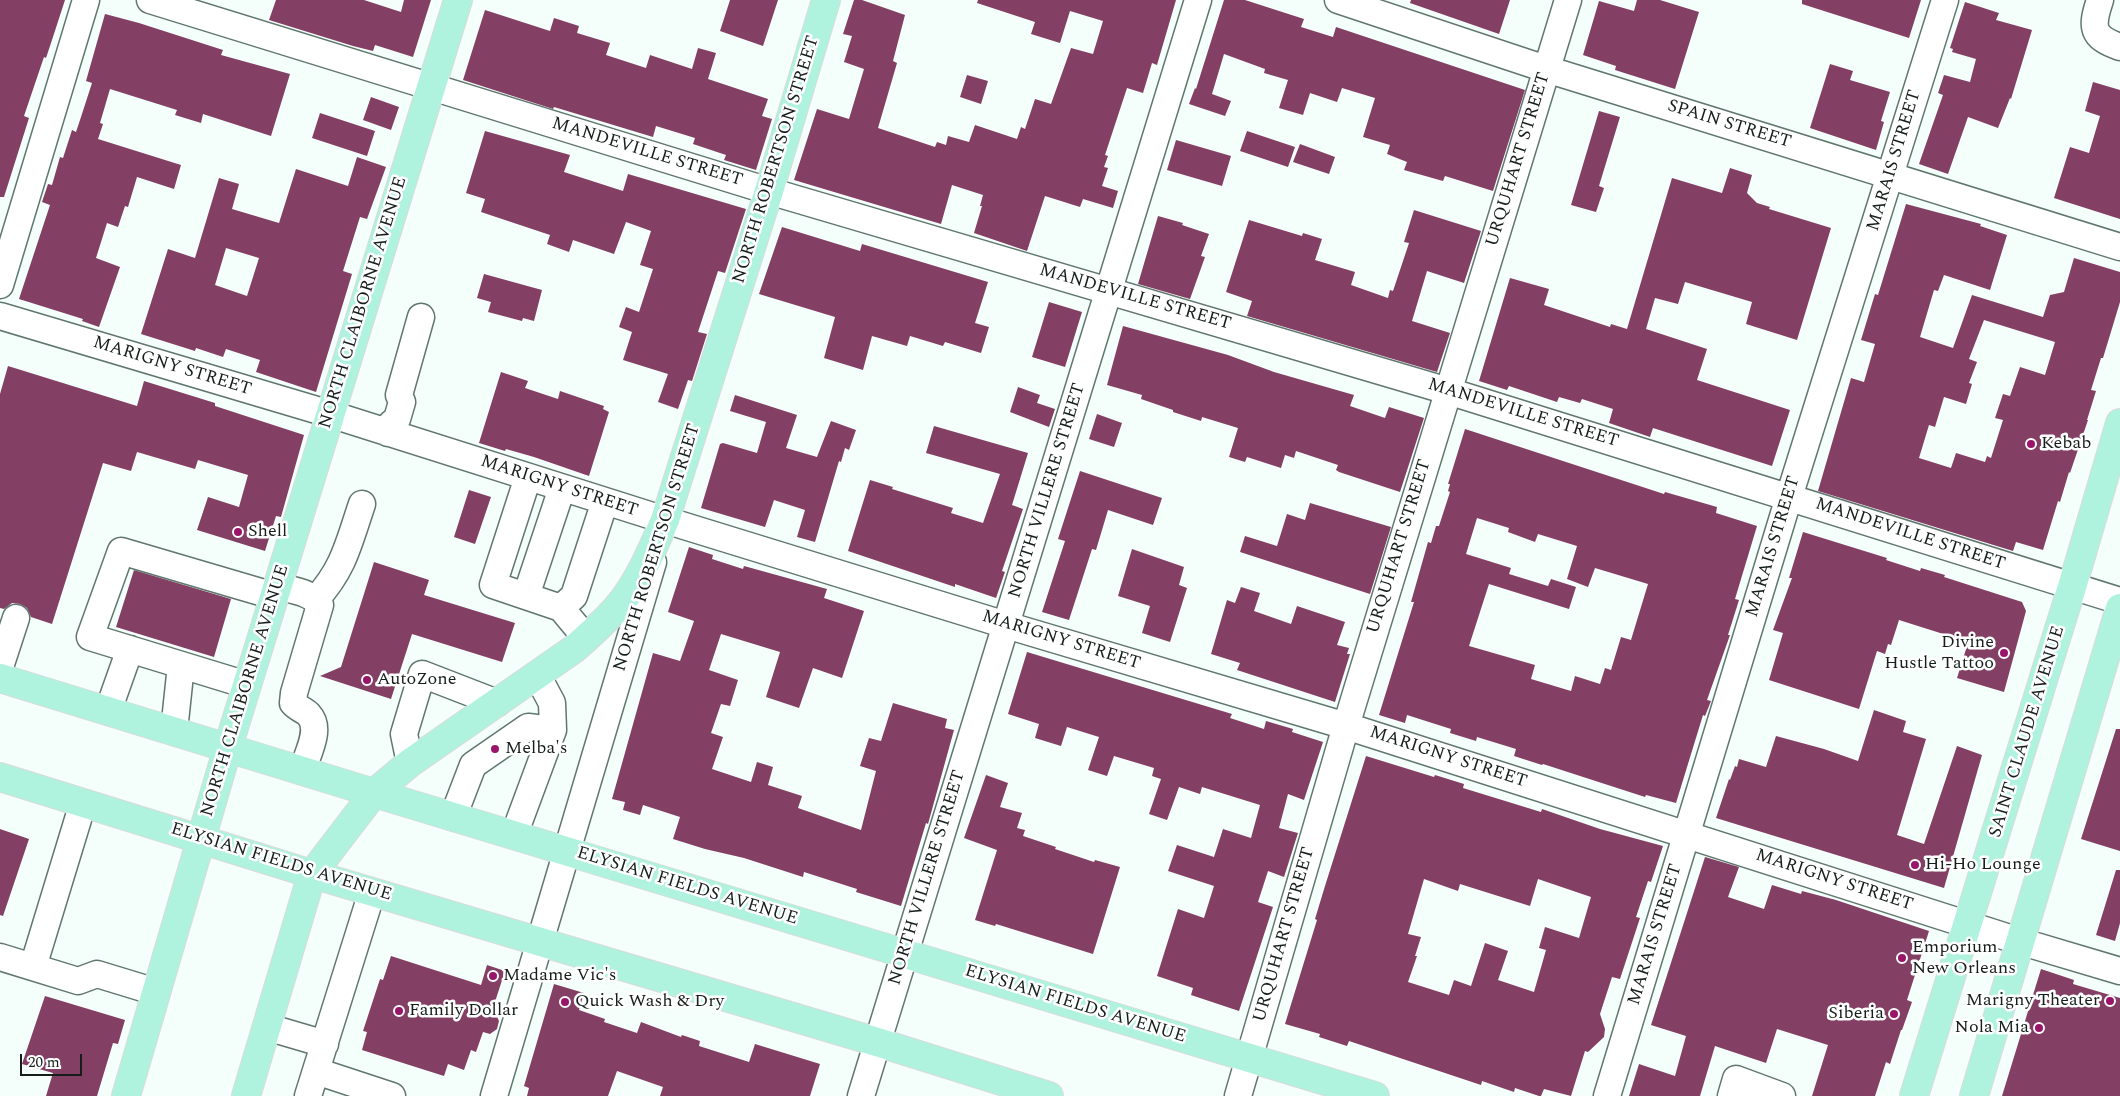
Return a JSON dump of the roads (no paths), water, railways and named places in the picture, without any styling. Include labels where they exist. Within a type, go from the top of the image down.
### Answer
[{"type":"main road","name":"NORTH CLAIBORNE AVENUE","points":[[126,1096],[228,747],[458,0]]},
{"type":"main road","name":"NORTH ROBERTSON STREET","points":[[666,520],[769,191],[826,0]]},
{"type":"main road","name":"SAINT CLAUDE AVENUE","points":[[1914,1096],[1969,924],[2120,423]]},
{"type":"main road","points":[[246,1096],[312,874],[374,793],[410,763],[537,675],[586,638],[618,607],[650,554],[666,520]]},
{"type":"main road","points":[[1974,1096],[2120,608]]},
{"type":"main road","name":"ELYSIAN FIELDS AVENUE","points":[[0,678],[452,817],[1375,1096]]},
{"type":"main road","name":"ELYSIAN FIELDS AVENUE","points":[[0,777],[312,874],[877,1042],[1050,1096]]},
{"type":"street","points":[[0,285],[86,0]]},
{"type":"street","name":"MANDEVILLE STREET","points":[[150,0],[769,191],[1448,390],[2120,601]]},
{"type":"street","name":"NORTH VILLERE STREET","points":[[861,1096],[1198,0]]},
{"type":"street","name":"SPAIN STREET","points":[[1338,0],[1546,69],[2120,247]]},
{"type":"street","name":"URQUHART STREET","points":[[1238,1096],[1346,726],[1568,0]]},
{"type":"street","name":"MARAIS STREET","points":[[1607,1096],[1789,497],[1945,0]]},
{"type":"street","points":[[2100,0],[2094,22],[2094,30],[2106,42],[2120,47]]},
{"type":"street","name":"MARIGNY STREET","points":[[0,316],[330,414],[390,428],[562,488],[1006,625],[1346,726],[2020,941],[2120,971]]},
{"type":"street","points":[[390,428],[387,418],[393,398],[399,395],[421,317]]},
{"type":"street","points":[[528,477],[493,585],[561,608],[586,638]]},
{"type":"street","points":[[526,596],[562,488]]},
{"type":"street","points":[[561,608],[574,596],[605,501]]},
{"type":"street","points":[[316,599],[331,583],[340,567],[362,504]]},
{"type":"street","name":"NORTH ROBERTSON STREET","points":[[494,1096],[666,520]]},
{"type":"street","points":[[247,685],[90,637],[121,552],[276,591],[316,599],[320,605],[294,693],[293,703],[298,709],[308,714],[314,725],[312,740],[302,770]]},
{"type":"street","points":[[0,667],[16,618]]},
{"type":"street","points":[[108,711],[130,649]]},
{"type":"street","points":[[174,730],[181,665]]},
{"type":"street","points":[[410,763],[404,734],[422,674],[497,703]]},
{"type":"street","points":[[514,835],[552,730],[552,703],[537,675]]},
{"type":"street","points":[[452,817],[473,764],[528,726],[552,730]]},
{"type":"street","points":[[33,967],[84,803]]},
{"type":"street","points":[[308,1096],[372,892]]},
{"type":"street","points":[[0,957],[78,981],[97,974],[156,992]]},
{"type":"street","points":[[267,1027],[324,1044]]},
{"type":"street","points":[[316,1071],[392,1096]]},
{"type":"street","points":[[1731,1096],[1736,1079],[1782,1096]]},
{"type":"place","name":"Kebab","points":[[2031,444]]},
{"type":"place","name":"Shell","points":[[238,532]]},
{"type":"place","name":"Divine Hustle Tattoo","points":[[2004,653]]},
{"type":"place","name":"AutoZone","points":[[367,680]]},
{"type":"place","name":"Melba's","points":[[495,749]]},
{"type":"place","name":"Hi-Ho Lounge","points":[[1915,865]]},
{"type":"place","name":"Emporium New Orleans","points":[[1902,958]]},
{"type":"place","name":"Madame Vic's","points":[[493,976]]},
{"type":"place","name":"Marigny Theater","points":[[2110,1001]]},
{"type":"place","name":"Quick Wash & Dry","points":[[565,1002]]},
{"type":"place","name":"Family Dollar","points":[[399,1011]]},
{"type":"place","name":"Siberia","points":[[1894,1014]]},
{"type":"place","name":"Nola Mia","points":[[2039,1028]]}]
